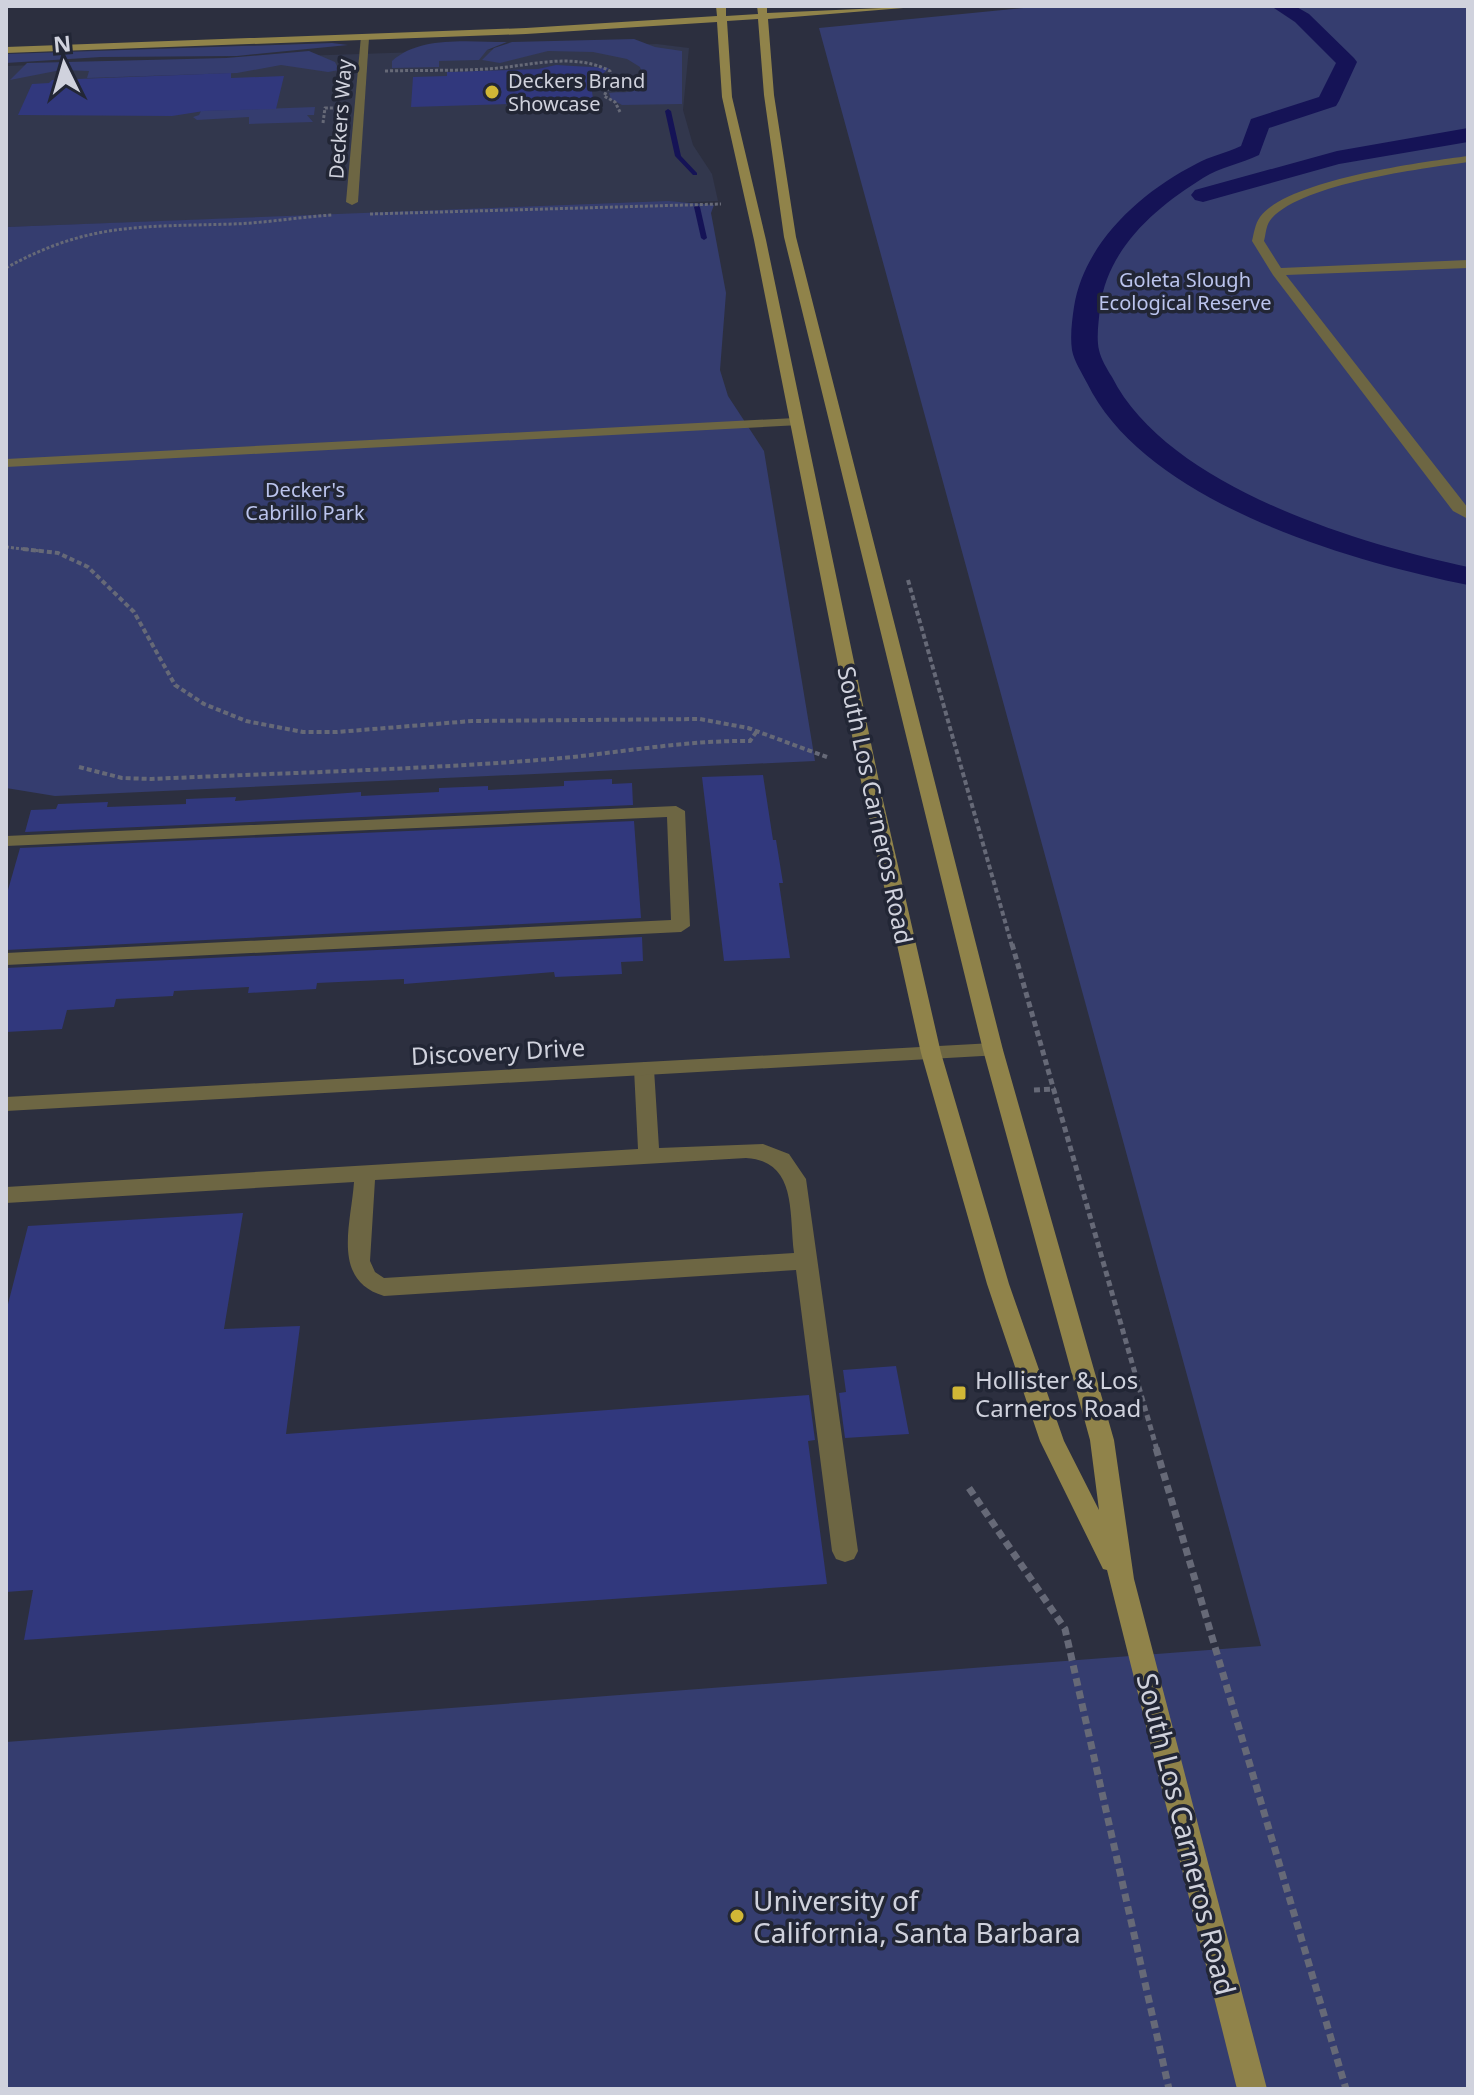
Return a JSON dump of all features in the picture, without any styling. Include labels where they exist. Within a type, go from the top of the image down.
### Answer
[{"type":"main road","points":[[6,39],[923,6]]},
{"type":"main road","points":[[6,50],[364,38],[759,10]]},
{"type":"main road","name":"South Los Carneros Road","points":[[759,10],[790,237],[993,1050],[1102,1440],[1121,1579],[1252,2089]]},
{"type":"main road","name":"South Los Carneros Road","points":[[722,12],[727,97],[760,240],[873,796],[931,1053],[998,1284],[1052,1441],[1121,1579]]},
{"type":"street","name":"Deckers Way","points":[[352,202],[364,38]]},
{"type":"street","points":[[1468,159],[1360,180],[1283,202],[1264,219],[1258,241],[1277,272],[1458,508],[1468,515]]},
{"type":"street","points":[[1277,272],[1468,264]]},
{"type":"street","points":[[6,463],[795,422]]},
{"type":"street","points":[[6,841],[676,811],[681,926],[6,959]]},
{"type":"street","name":"Discovery Drive","points":[[6,1104],[993,1050]]},
{"type":"street","points":[[644,1069],[649,1156]]},
{"type":"street","points":[[6,1195],[746,1150],[780,1155],[790,1165],[795,1179],[845,1551]]},
{"type":"street","points":[[365,1173],[359,1261],[370,1283],[384,1287],[806,1261]]},
{"type":"path","points":[[385,71],[520,67],[561,61],[588,63],[610,71],[612,81],[604,96],[615,102],[620,112]]},
{"type":"path","points":[[323,123],[325,108],[337,108],[339,97]]},
{"type":"path","points":[[6,547],[58,553],[88,567],[134,612],[175,685],[204,704],[246,721],[303,732],[337,732],[472,721],[700,719],[757,731],[827,757]]},
{"type":"path","points":[[905,570],[1222,1679],[1346,2089]]},
{"type":"path","points":[[79,767],[122,778],[151,779],[324,772],[543,759],[671,743],[750,741],[757,731]]},
{"type":"path","points":[[1033,1090],[1055,1089]]},
{"type":"path","points":[[969,1488],[1065,1629],[1169,2089]]},
{"type":"shaded area","points":[[657,44],[689,48],[683,110],[693,145],[712,174],[718,201],[6,227],[6,66]]},
{"type":"green space","name":"Goleta Slough Ecological Reserve","points":[[1044,6],[1468,6],[1468,2089],[6,2089],[6,1742],[1261,1646],[819,28]]},
{"type":"green space","points":[[634,39],[655,47],[682,51],[682,104],[622,105],[611,99],[609,93],[632,91],[644,78],[640,67],[627,59],[593,52],[548,51],[500,63],[482,60],[494,48],[512,42]]},
{"type":"green space","points":[[462,41],[507,42],[487,50],[479,60],[439,61],[439,67],[392,68],[392,61],[417,47]]},
{"type":"green space","points":[[332,43],[348,45],[237,56],[101,57],[6,63],[6,54]]},
{"type":"green space","points":[[309,51],[335,62],[339,70],[328,72],[281,65],[237,73],[87,78],[89,71],[61,70],[10,80],[27,63],[226,58]]},
{"type":"green space","points":[[315,107],[314,115],[307,115],[313,122],[249,124],[249,117],[197,120],[193,117],[201,111]]},
{"type":"green space","name":"Decker's Cabrillo Park","points":[[668,201],[714,205],[711,213],[726,293],[720,370],[728,396],[764,451],[815,761],[55,796],[6,788],[6,227]]},
{"type":"building","name":"Deckers Brand Showcase","points":[[556,65],[609,68],[591,85],[593,98],[575,98],[575,102],[411,107],[413,77],[447,76],[447,72],[538,69]]},
{"type":"building","points":[[231,73],[231,78],[284,76],[276,109],[204,111],[172,116],[18,115],[32,84],[52,80]]},
{"type":"building","points":[[763,775],[783,883],[779,883],[790,958],[724,961],[702,777]]},
{"type":"building","points":[[612,779],[612,784],[632,783],[633,805],[25,832],[31,810],[56,809],[58,804],[108,802],[107,807],[186,804],[186,799],[236,797],[235,801],[361,792],[361,796],[439,792],[439,788],[488,786],[488,790],[564,786],[564,781]]},
{"type":"building","points":[[634,821],[641,918],[6,950],[6,897],[20,848]]},
{"type":"building","points":[[642,937],[643,961],[621,962],[622,974],[555,977],[554,972],[404,984],[404,979],[317,983],[316,989],[248,993],[249,987],[174,991],[173,996],[116,999],[114,1007],[67,1010],[62,1029],[6,1032],[6,968]]},
{"type":"building","points":[[243,1213],[224,1329],[300,1326],[286,1434],[809,1395],[815,1440],[808,1441],[827,1584],[24,1640],[33,1590],[6,1592],[6,1312],[28,1226]]},
{"type":"building","points":[[896,1366],[909,1434],[845,1438],[839,1393],[846,1392],[843,1370]]},
{"type":"waterway","points":[[1281,6],[1302,18],[1347,62],[1328,101],[1259,124],[1251,150],[1195,173],[1124,230],[1104,257],[1091,290],[1086,353],[1109,398],[1145,439],[1193,474],[1247,505],[1305,530],[1419,566],[1468,576]]},
{"type":"waterway","points":[[668,111],[678,156],[695,174]]},
{"type":"waterway","points":[[1203,195],[1337,158],[1468,135]]},
{"type":"waterway","points":[[695,193],[698,198]]},
{"type":"waterway","points":[[697,207],[704,238]]},
{"type":"place","name":"Deckers Brand Showcase","points":[[492,92]]},
{"type":"place","name":"Hollister & Los Carneros Road","points":[[959,1393]]},
{"type":"place","name":"University of California, Santa Barbara","points":[[737,1916]]}]
